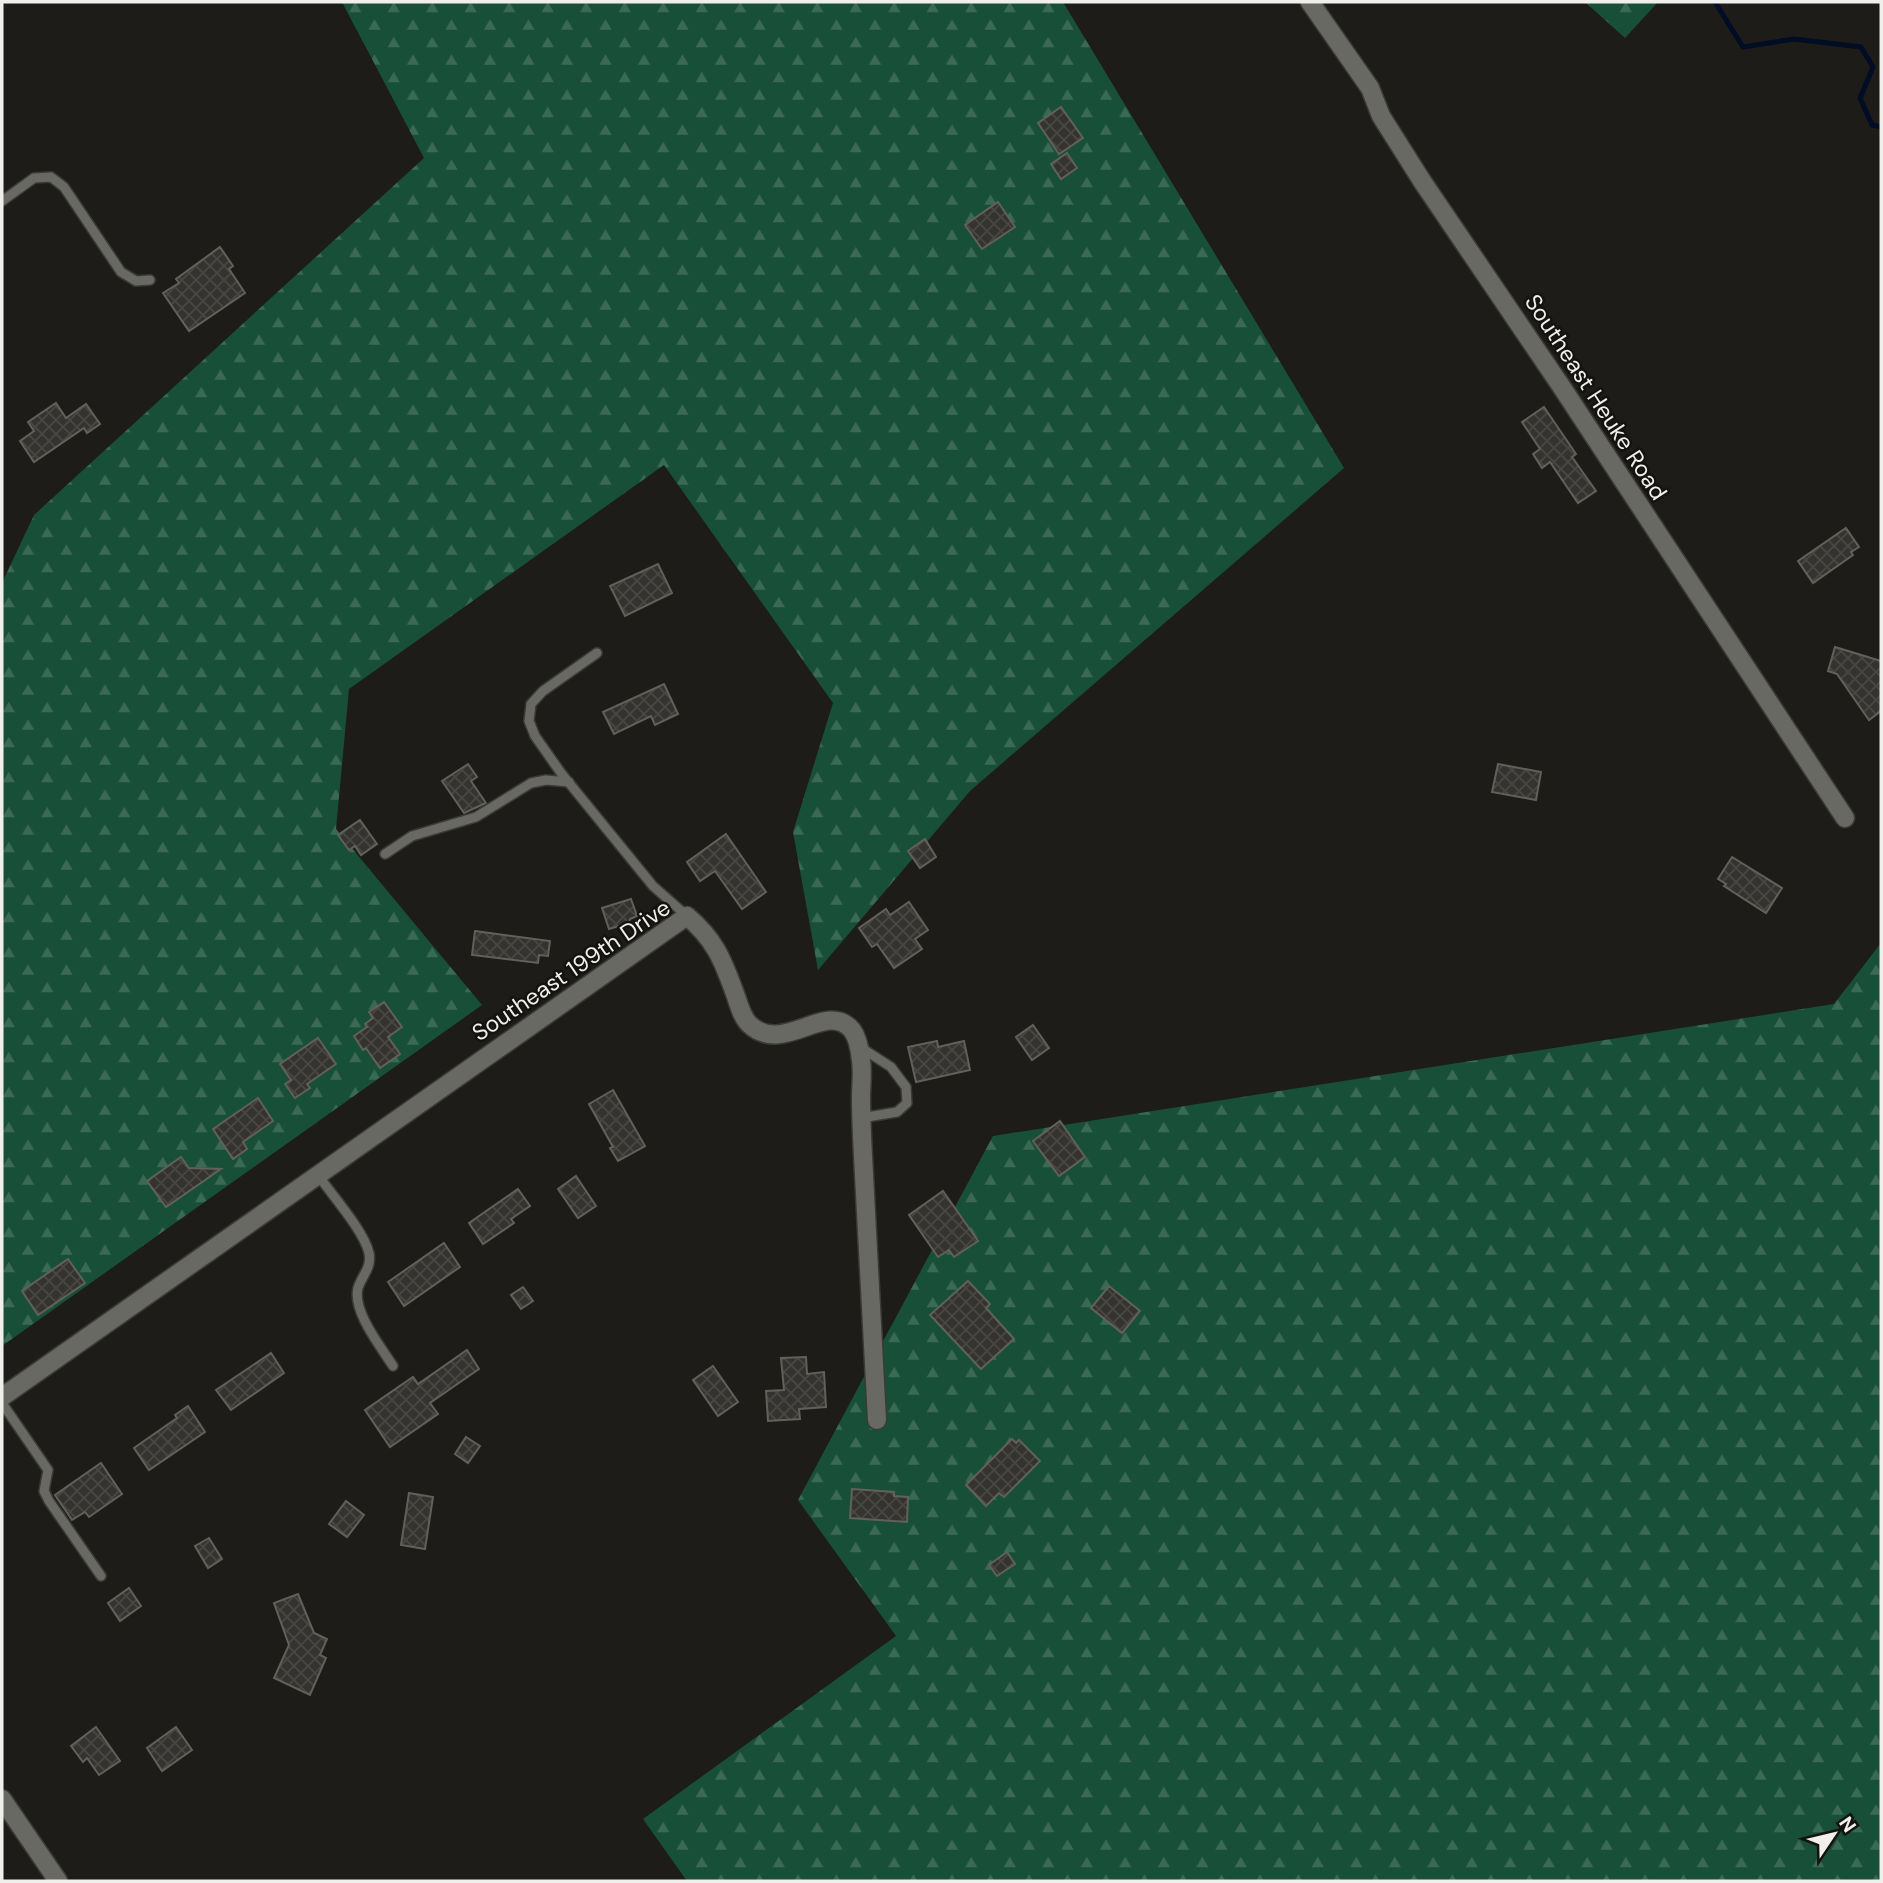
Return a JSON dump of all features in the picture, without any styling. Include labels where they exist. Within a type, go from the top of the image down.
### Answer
[{"type":"street","name":"Southeast Heuke Road","points":[[1310,2],[1370,88],[1381,116],[1415,170],[1845,818]]},
{"type":"street","name":"Southeast 199th Drive","points":[[2,1398],[687,916],[711,939],[719,952],[741,1011],[749,1024],[762,1033],[781,1036],[801,1031],[821,1021],[840,1021],[853,1031],[859,1046]]},
{"type":"street","points":[[859,1046],[862,1064],[861,1118],[877,1420]]},
{"type":"street","points":[[2,1799],[58,1881]]},
{"type":"lane","points":[[2,201],[34,178],[51,177],[64,187],[121,272],[136,281],[150,279]]},
{"type":"lane","points":[[597,653],[543,691],[531,704],[529,721],[535,736],[569,782],[653,886],[687,916]]},
{"type":"lane","points":[[384,854],[412,836],[476,817],[531,783],[546,780],[569,782]]},
{"type":"lane","points":[[859,1046],[891,1067],[906,1087],[907,1103],[897,1112],[861,1118]]},
{"type":"lane","points":[[318,1175],[366,1243],[370,1256],[369,1268],[359,1286],[359,1304],[372,1333],[393,1366]]},
{"type":"lane","points":[[2,1403],[48,1470],[44,1491],[49,1501],[101,1576]]},
{"type":"green space","points":[[342,2],[1063,2],[1344,468],[970,791],[818,970],[793,832],[833,703],[664,465],[349,689],[336,829],[482,1005],[2,1346],[2,583],[34,515],[424,158]]},
{"type":"green space","points":[[1585,2],[1658,2],[1625,38]]},
{"type":"green space","points":[[1881,943],[1881,1881],[687,1881],[643,1819],[896,1636],[798,1500],[993,1136],[1834,1004]]},
{"type":"building","points":[[1061,107],[1083,138],[1059,154],[1038,123]]},
{"type":"building","points":[[1067,153],[1077,168],[1061,179],[1051,164]]},
{"type":"building","points":[[998,202],[1015,227],[982,249],[965,225]]},
{"type":"building","points":[[220,247],[233,266],[229,269],[245,293],[189,331],[163,293],[179,283],[176,279]]},
{"type":"building","points":[[56,403],[66,418],[86,404],[100,424],[87,433],[84,428],[34,462],[20,441],[34,431],[28,422]]},
{"type":"building","points":[[1544,407],[1576,454],[1572,457],[1596,491],[1578,503],[1550,462],[1542,468],[1533,454],[1540,449],[1522,422]]},
{"type":"building","points":[[1846,528],[1859,547],[1851,552],[1853,555],[1813,583],[1798,561]]},
{"type":"building","points":[[658,564],[672,593],[625,616],[610,586]]},
{"type":"building","points":[[1835,647],[1881,661],[1881,711],[1869,720],[1837,674],[1828,671]]},
{"type":"building","points":[[664,684],[678,714],[655,725],[651,716],[614,734],[603,712]]},
{"type":"building","points":[[468,764],[477,777],[471,781],[486,803],[464,813],[442,781]]},
{"type":"building","points":[[1498,764],[1541,772],[1536,800],[1492,792]]},
{"type":"building","points":[[360,820],[377,844],[361,855],[355,846],[349,850],[338,835]]},
{"type":"building","points":[[726,834],[766,892],[742,909],[715,871],[700,881],[687,862]]},
{"type":"building","points":[[925,839],[936,857],[920,868],[908,851]]},
{"type":"building","points":[[1732,857],[1782,888],[1766,913],[1724,886],[1726,884],[1718,879]]},
{"type":"building","points":[[631,899],[637,916],[630,919],[629,923],[609,929],[602,908]]},
{"type":"building","points":[[909,902],[928,930],[915,939],[922,949],[894,968],[877,944],[872,947],[859,928],[886,909],[890,915]]},
{"type":"building","points":[[475,931],[550,941],[548,956],[539,955],[538,963],[472,955]]},
{"type":"building","points":[[384,1002],[402,1027],[388,1037],[400,1054],[380,1068],[354,1036],[367,1027],[365,1024],[373,1018],[369,1012]]},
{"type":"building","points":[[1033,1025],[1049,1048],[1032,1060],[1016,1037]]},
{"type":"building","points":[[318,1038],[336,1064],[307,1084],[310,1088],[295,1098],[285,1084],[291,1080],[280,1064]]},
{"type":"building","points":[[937,1041],[938,1047],[964,1041],[970,1070],[916,1082],[908,1047]]},
{"type":"building","points":[[613,1090],[645,1146],[618,1161],[589,1104]]},
{"type":"building","points":[[258,1098],[273,1121],[243,1142],[247,1149],[233,1159],[213,1129]]},
{"type":"building","points":[[1060,1121],[1085,1157],[1059,1176],[1033,1141]]},
{"type":"building","points":[[181,1157],[189,1168],[221,1169],[166,1207],[147,1181]]},
{"type":"building","points":[[576,1176],[596,1206],[578,1218],[558,1189]]},
{"type":"building","points":[[518,1189],[530,1206],[511,1219],[514,1223],[483,1244],[469,1223]]},
{"type":"building","points":[[943,1191],[978,1241],[954,1257],[949,1250],[938,1257],[909,1215]]},
{"type":"building","points":[[444,1243],[460,1267],[404,1306],[388,1282]]},
{"type":"building","points":[[68,1259],[85,1283],[38,1315],[22,1291]]},
{"type":"building","points":[[968,1281],[990,1304],[986,1308],[1014,1339],[981,1369],[930,1315]]},
{"type":"building","points":[[1109,1286],[1140,1311],[1122,1333],[1091,1308]]},
{"type":"building","points":[[523,1287],[533,1301],[521,1309],[511,1295]]},
{"type":"building","points":[[467,1350],[479,1369],[430,1403],[438,1414],[390,1447],[365,1410],[413,1377],[418,1384]]},
{"type":"building","points":[[271,1353],[284,1373],[231,1410],[216,1390]]},
{"type":"building","points":[[806,1357],[807,1374],[824,1372],[826,1407],[799,1409],[800,1419],[768,1421],[766,1391],[784,1390],[781,1358]]},
{"type":"building","points":[[713,1366],[738,1402],[718,1416],[693,1380]]},
{"type":"building","points":[[188,1406],[205,1432],[149,1470],[134,1448],[177,1418],[175,1415]]},
{"type":"building","points":[[466,1437],[480,1446],[468,1463],[455,1454]]},
{"type":"building","points":[[1012,1439],[1016,1443],[1019,1440],[1040,1461],[1004,1497],[999,1493],[986,1506],[966,1485]]},
{"type":"building","points":[[101,1463],[122,1494],[89,1517],[85,1512],[72,1520],[55,1495]]},
{"type":"building","points":[[852,1489],[894,1492],[894,1496],[908,1497],[907,1522],[850,1518]]},
{"type":"building","points":[[409,1493],[433,1497],[425,1549],[401,1545]]},
{"type":"building","points":[[346,1501],[364,1515],[347,1537],[329,1524]]},
{"type":"building","points":[[209,1538],[222,1559],[208,1568],[195,1546]]},
{"type":"building","points":[[1007,1552],[1015,1564],[997,1576],[989,1565]]},
{"type":"building","points":[[129,1588],[141,1606],[120,1621],[108,1603]]},
{"type":"building","points":[[298,1594],[314,1633],[327,1639],[320,1655],[326,1658],[310,1695],[274,1678],[289,1645],[274,1603]]},
{"type":"building","points":[[96,1727],[120,1761],[99,1775],[87,1758],[83,1762],[71,1746]]},
{"type":"building","points":[[176,1727],[192,1750],[162,1771],[147,1748]]},
{"type":"waterway","points":[[1715,2],[1743,47],[1794,39],[1861,47],[1873,67],[1860,98],[1872,125],[1881,127]]}]
